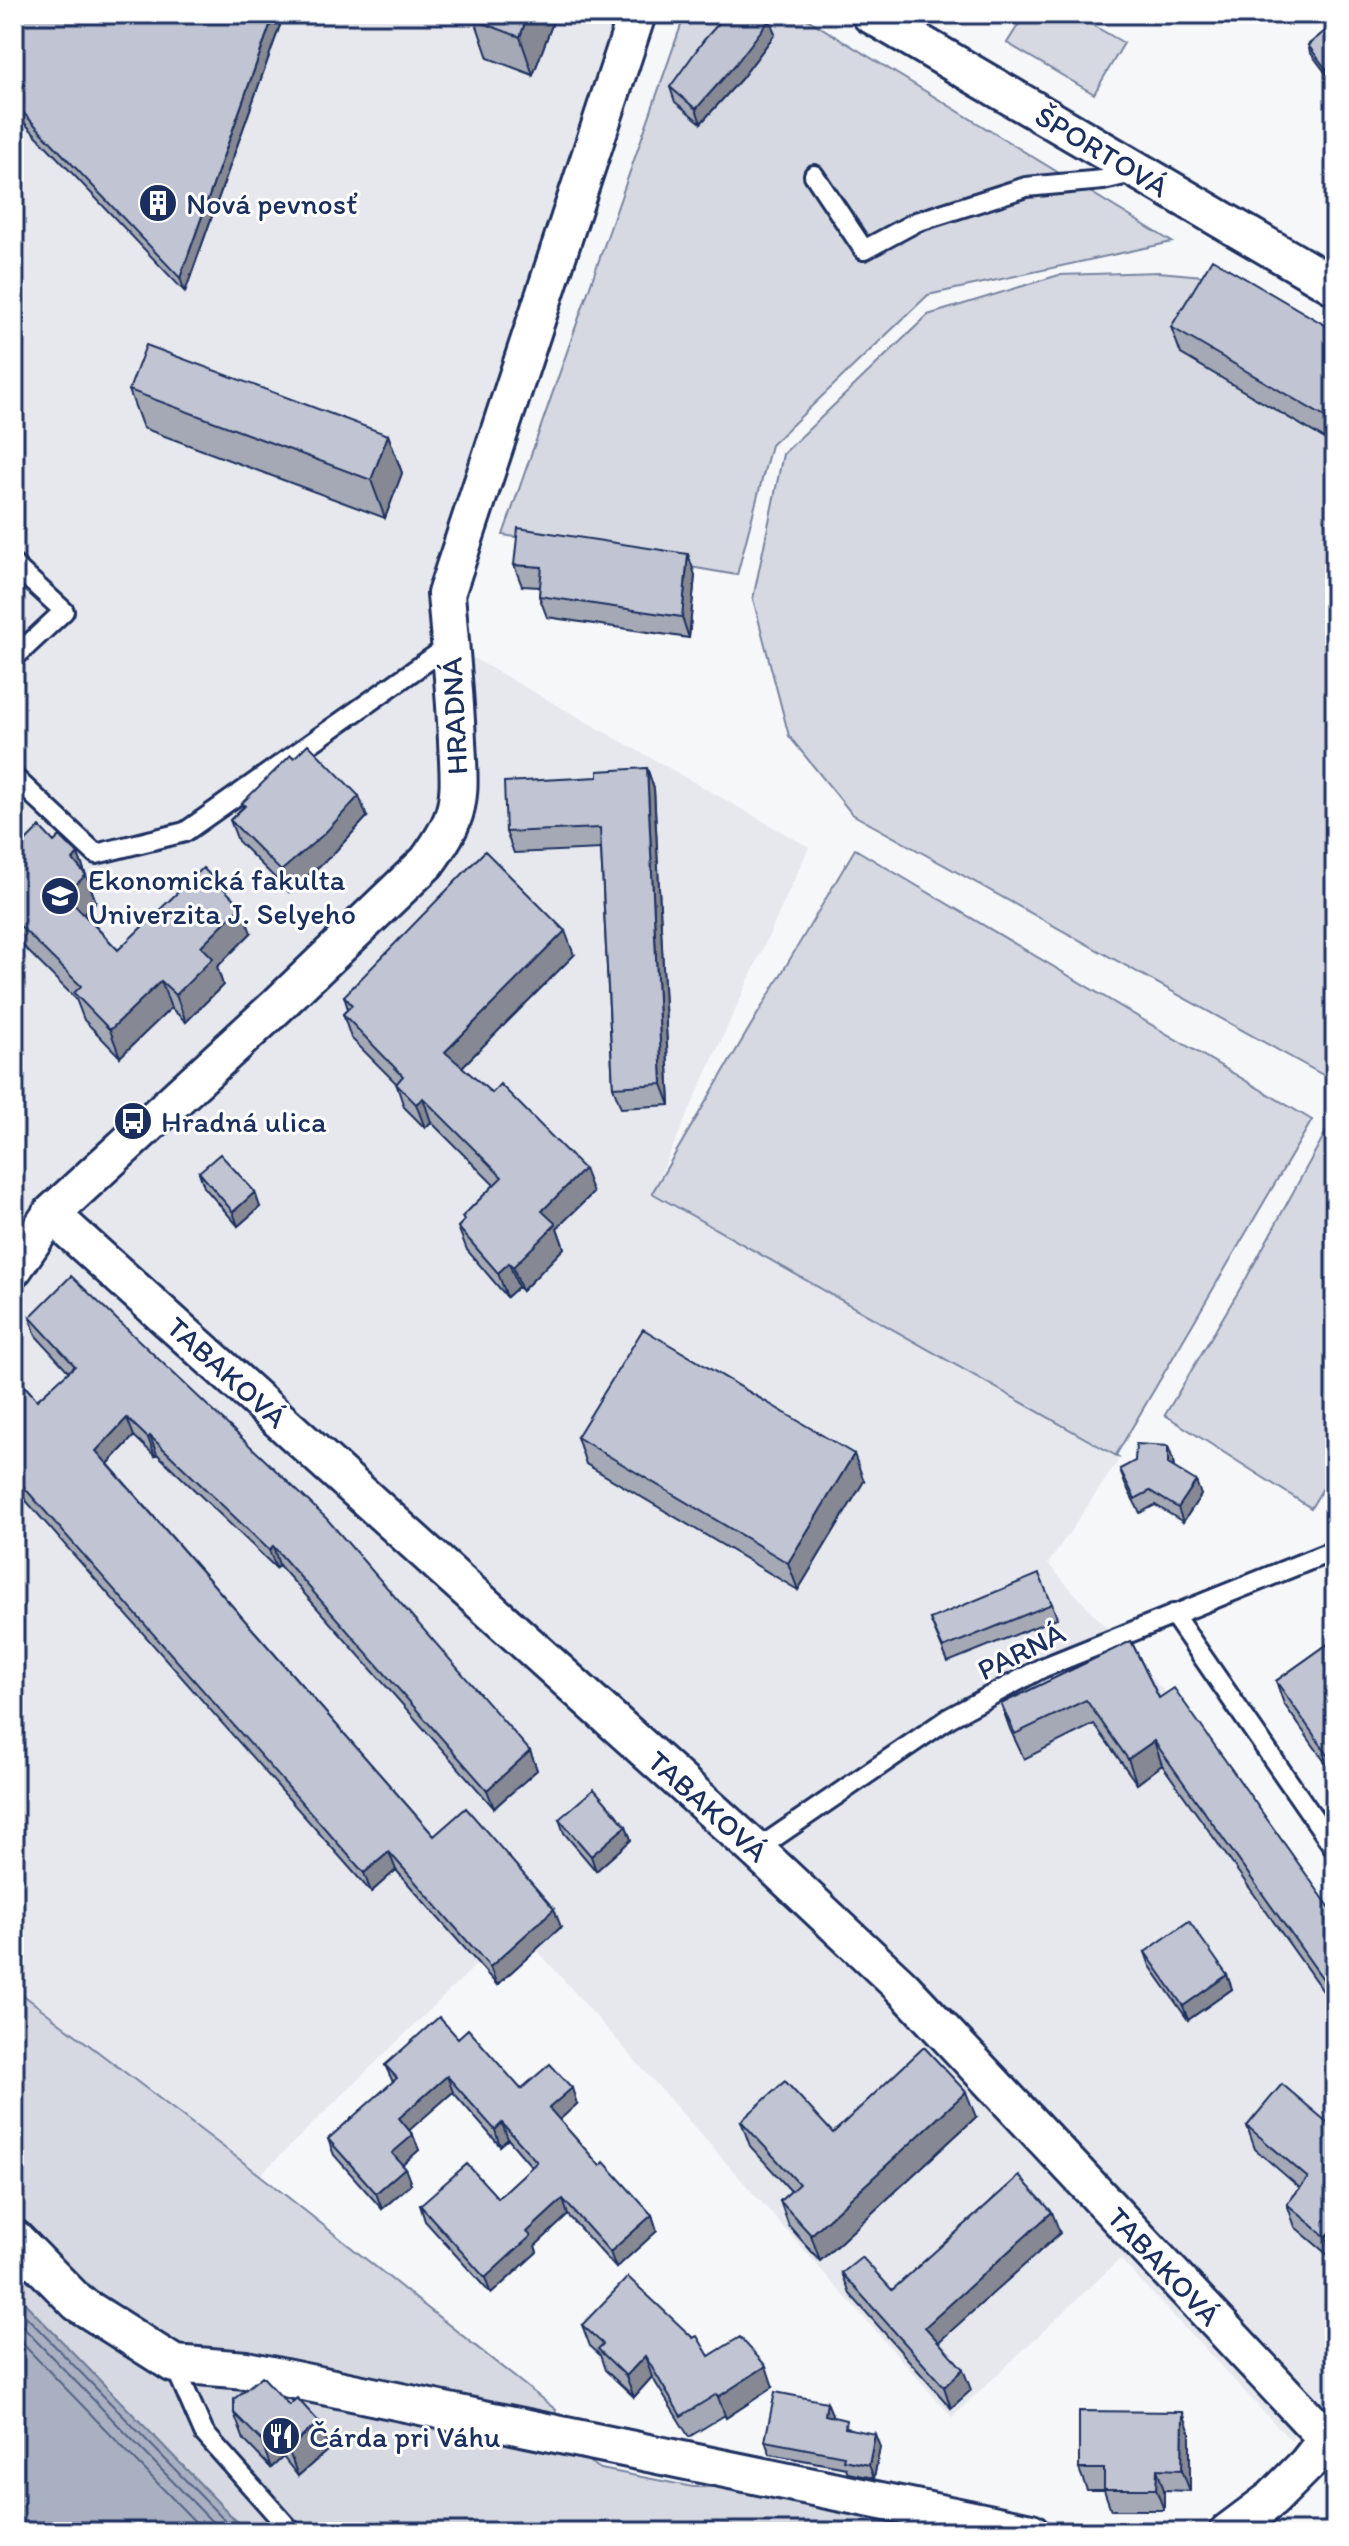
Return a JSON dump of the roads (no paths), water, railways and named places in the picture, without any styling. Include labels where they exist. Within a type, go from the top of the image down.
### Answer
[{"type":"street","name":"HRADNÁ","points":[[14,1268],[51,1214],[288,995],[427,862],[442,842],[453,819],[459,777],[446,594],[637,14]]},
{"type":"street","name":"ŠPORTOVÁ","points":[[870,14],[1335,286]]},
{"type":"street","name":"TABAKOVÁ","points":[[51,1214],[756,1850],[902,1987],[1332,2438]]},
{"type":"street","points":[[14,2238],[78,2303],[174,2364],[246,2370],[1031,2532]]},
{"type":"street","points":[[1228,2532],[1272,2499],[1332,2438]]},
{"type":"lane","points":[[814,175],[864,250],[916,222],[1026,187],[1103,180],[1137,172]]},
{"type":"lane","points":[[14,565],[64,611],[14,658]]},
{"type":"lane","points":[[14,777],[96,854],[185,832],[450,645]]},
{"type":"lane","name":"PARNÁ","points":[[756,1850],[949,1718],[1042,1668],[1335,1550]]},
{"type":"lane","points":[[1173,1614],[1335,1849]]},
{"type":"lane","points":[[174,2364],[204,2433],[292,2532]]},
{"type":"water","points":[[14,2292],[244,2529],[247,2532],[14,2532]]},
{"type":"place","name":"Nová pevnosť","points":[[158,203]]},
{"type":"place","name":"Ekonomická fakulta Univerzita J. Selyeho","points":[[60,896]]},
{"type":"place","name":"Hradná ulica","points":[[133,1121]]},
{"type":"place","name":"Čárda pri Váhu","points":[[281,2436]]}]
